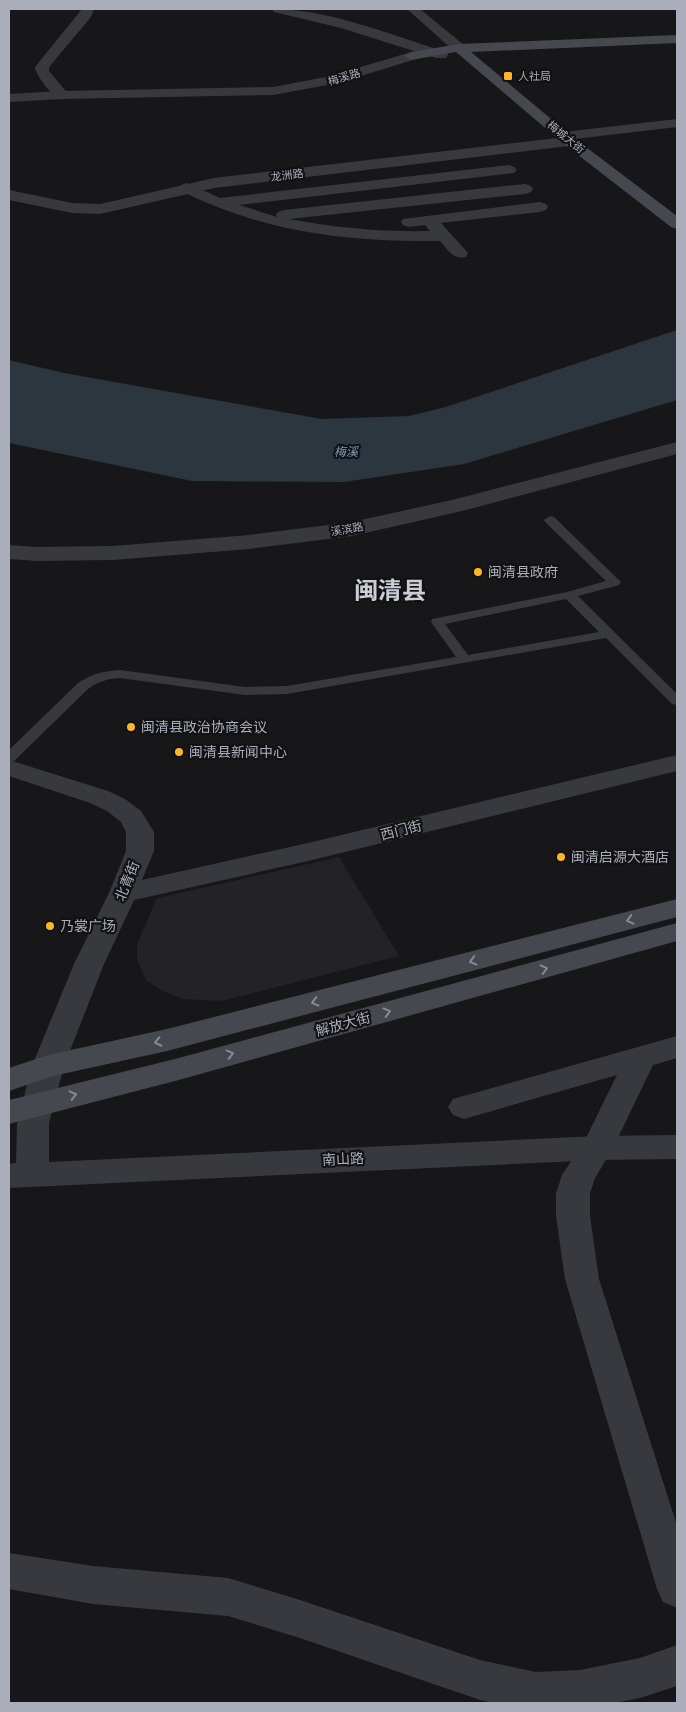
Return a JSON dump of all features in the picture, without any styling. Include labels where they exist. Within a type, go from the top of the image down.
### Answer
[{"type":"main road","name":"梅溪路","points":[[410,56],[463,51],[677,39]]},
{"type":"main road","name":"梅溪路","points":[[463,51],[677,45]]},
{"type":"main road","name":"梅城大街","points":[[463,51],[566,138],[676,224]]},
{"type":"main road","name":"解放大街","points":[[9,1080],[48,1066],[167,1040],[677,908]]},
{"type":"main road","name":"解放大街","points":[[23,1108],[175,1070],[677,932]]},
{"type":"street","points":[[62,95],[42,72],[42,67],[86,14],[88,9]]},
{"type":"street","points":[[278,9],[345,25],[436,53]]},
{"type":"street","points":[[413,9],[463,51]]},
{"type":"street","name":"梅溪路","points":[[9,98],[62,95],[274,91],[346,77],[410,56]]},
{"type":"street","name":"龙洲路","points":[[9,195],[87,210],[113,208],[187,188],[214,183],[491,150],[677,123]]},
{"type":"street","points":[[323,231],[540,207],[491,150]]},
{"type":"street","points":[[375,165],[460,253]]},
{"type":"street","points":[[217,203],[508,170]]},
{"type":"street","points":[[187,188],[217,203],[263,218],[323,231],[389,236],[444,236]]},
{"type":"street","points":[[263,218],[525,189]]},
{"type":"street","name":"溪滨路","points":[[9,552],[37,554],[113,553],[203,547],[323,533],[378,524],[454,506],[677,448]]},
{"type":"street","name":"西门街","points":[[123,892],[308,852],[677,763]]},
{"type":"street","name":"北青街","points":[[9,768],[99,797],[116,805],[132,817],[140,832],[140,851],[123,892],[90,964],[48,1066],[23,1108],[32,1141],[20,1174]]},
{"type":"street","points":[[464,1107],[677,1047]]},
{"type":"street","points":[[641,1057],[597,1148],[579,1175],[573,1193],[572,1216],[582,1279],[677,1589]]},
{"type":"street","name":"南山路","points":[[20,1174],[597,1148],[677,1147]]},
{"type":"street","points":[[9,1572],[93,1585],[228,1597],[300,1619],[480,1680],[536,1692],[580,1690],[640,1678],[676,1667],[677,1665]]},
{"type":"lane","points":[[464,659],[437,622],[569,594],[615,582],[550,520]]},
{"type":"lane","points":[[569,594],[677,701]]},
{"type":"lane","points":[[9,758],[83,686],[93,679],[106,675],[129,674],[245,691],[268,692],[609,634]]},
{"type":"shaded area","points":[[339,857],[399,956],[221,1001],[183,999],[163,991],[146,980],[137,960],[137,944],[157,898]]},
{"type":"water","name":"梅溪","points":[[677,330],[677,400],[464,464],[344,482],[192,481],[9,443],[9,360],[64,373],[322,419],[409,416],[446,407]]},
{"type":"place","name":"人社局","points":[[508,76]]},
{"type":"place","name":"闽清县政府","points":[[478,572]]},
{"type":"place","name":"闽清县政治协商会议","points":[[131,727]]},
{"type":"place","name":"闽清县新闻中心","points":[[179,752]]},
{"type":"place","name":"闽清启源大酒店","points":[[561,857]]},
{"type":"place","name":"乃裳广场","points":[[50,926]]},
{"type":"district","name":"闽清县","points":[[390,591]]}]
